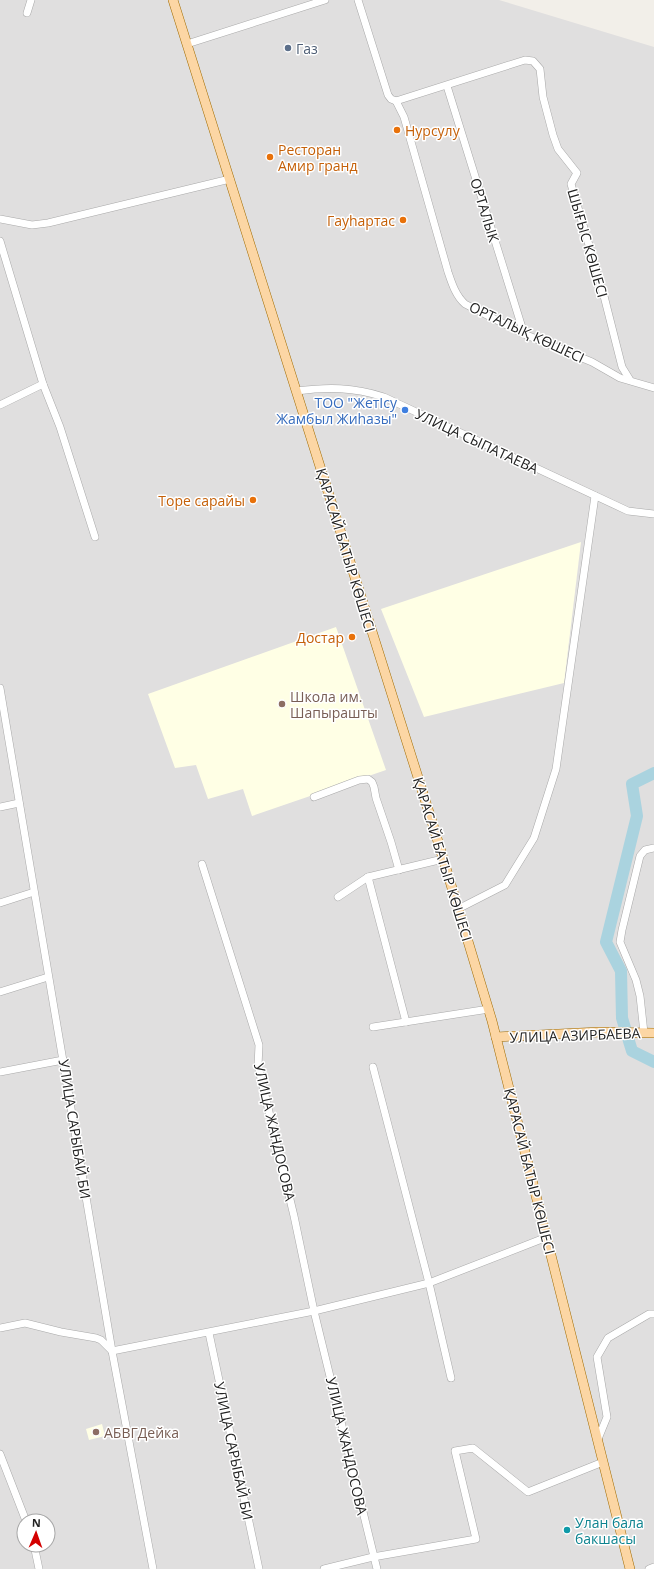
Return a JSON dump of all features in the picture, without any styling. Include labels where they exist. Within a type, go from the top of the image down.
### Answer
[{"type":"main road","name":"ҚАРАСАЙ БАТЫР КӨШЕСІ","points":[[173,0],[489,1009],[630,1569]]},
{"type":"main road","name":"УЛИЦА АЗИРБАЕВА","points":[[496,1037],[599,1032],[646,1033]]},
{"type":"street","points":[[27,14],[31,0]]},
{"type":"street","points":[[187,44],[325,0]]},
{"type":"street","name":"ОРТАЛЫҚ КӨШЕСІ","points":[[358,0],[388,95],[391,99],[396,101],[404,117],[448,272],[454,289],[465,304],[524,334],[592,362],[611,374],[654,388]]},
{"type":"street","name":"ШЫҒЫС КӨШЕСІ","points":[[447,86],[526,60],[533,61],[540,69],[542,97],[546,112],[558,148],[576,173],[571,184],[604,296],[622,366],[630,380]]},
{"type":"street","points":[[396,101],[447,86]]},
{"type":"street","name":"ОРТАЛЫК","points":[[447,86],[524,334]]},
{"type":"street","points":[[0,220],[32,225],[48,223],[230,179]]},
{"type":"street","points":[[0,241],[43,384],[60,427],[95,537]]},
{"type":"street","points":[[0,405],[43,384]]},
{"type":"street","name":"УЛИЦА СЫПАТАЕВА","points":[[296,391],[326,388],[365,391],[384,397],[628,511],[654,514]]},
{"type":"street","points":[[458,909],[505,885],[534,838],[556,770],[595,496]]},
{"type":"street","name":"УЛИЦА САРЫБАЙ БИ","points":[[0,688],[112,1351],[153,1569]]},
{"type":"street","points":[[314,796],[359,780],[368,779],[372,782],[399,870]]},
{"type":"street","points":[[0,807],[19,803]]},
{"type":"street","points":[[646,1033],[636,980],[620,942],[640,856],[645,850],[654,848]]},
{"type":"street","points":[[338,897],[368,877],[443,859]]},
{"type":"street","name":"УЛИЦА ЖАНДОСОВА","points":[[202,864],[259,1045],[258,1066],[294,1216],[314,1311],[377,1569]]},
{"type":"street","points":[[368,877],[406,1022]]},
{"type":"street","points":[[0,903],[34,892]]},
{"type":"street","points":[[0,992],[48,976]]},
{"type":"street","points":[[373,1027],[489,1009]]},
{"type":"street","points":[[0,1072],[63,1060]]},
{"type":"street","points":[[373,1067],[430,1283],[452,1378]]},
{"type":"street","points":[[0,1328],[25,1323],[61,1332],[96,1338],[101,1340],[112,1351],[314,1311],[430,1283],[547,1238]]},
{"type":"street","points":[[598,1440],[607,1417],[597,1358],[608,1338],[649,1314],[654,1314]]},
{"type":"street","name":"УЛИЦА САРЫБАЙ БИ","points":[[209,1333],[259,1569]]},
{"type":"street","points":[[324,1569],[373,1557],[476,1539],[455,1451],[473,1448],[528,1492],[603,1462]]},
{"type":"street","points":[[0,1454],[23,1513]]},
{"type":"street","points":[[36,1553],[39,1569]]},
{"type":"street","points":[[649,1569],[654,1567]]},
{"type":"shaded area","points":[[0,0],[499,0],[654,47],[654,1569],[0,1569]]},
{"type":"shaded area","points":[[581,542],[564,683],[424,717],[381,609]]},
{"type":"shaded area","points":[[336,627],[386,770],[252,816],[243,789],[208,799],[196,765],[175,768],[148,694]]},
{"type":"shaded area","name":"АБВГДейка","points":[[102,1424],[105,1436],[89,1440],[86,1429]]},
{"type":"waterway","points":[[654,773],[632,784],[637,816],[606,942],[621,971],[622,1018],[632,1051],[654,1062]]},
{"type":"place","name":"Газ","points":[[288,48]]},
{"type":"place","name":"Нурсулу","points":[[397,130]]},
{"type":"place","name":"Ресторан Амир гранд","points":[[270,157]]},
{"type":"place","name":"Гауhартас","points":[[403,220]]},
{"type":"place","name":"ТОО \"ЖетIсу Жамбыл Жиhазы\"","points":[[405,410]]},
{"type":"place","name":"Торе сарайы","points":[[253,500]]},
{"type":"place","name":"Достар","points":[[352,637]]},
{"type":"place","name":"Школа им. Шапырашты","points":[[282,704]]},
{"type":"place","name":"АБВГДейка","points":[[96,1432]]},
{"type":"place","name":"Улан бала бакшасы","points":[[567,1530]]}]
